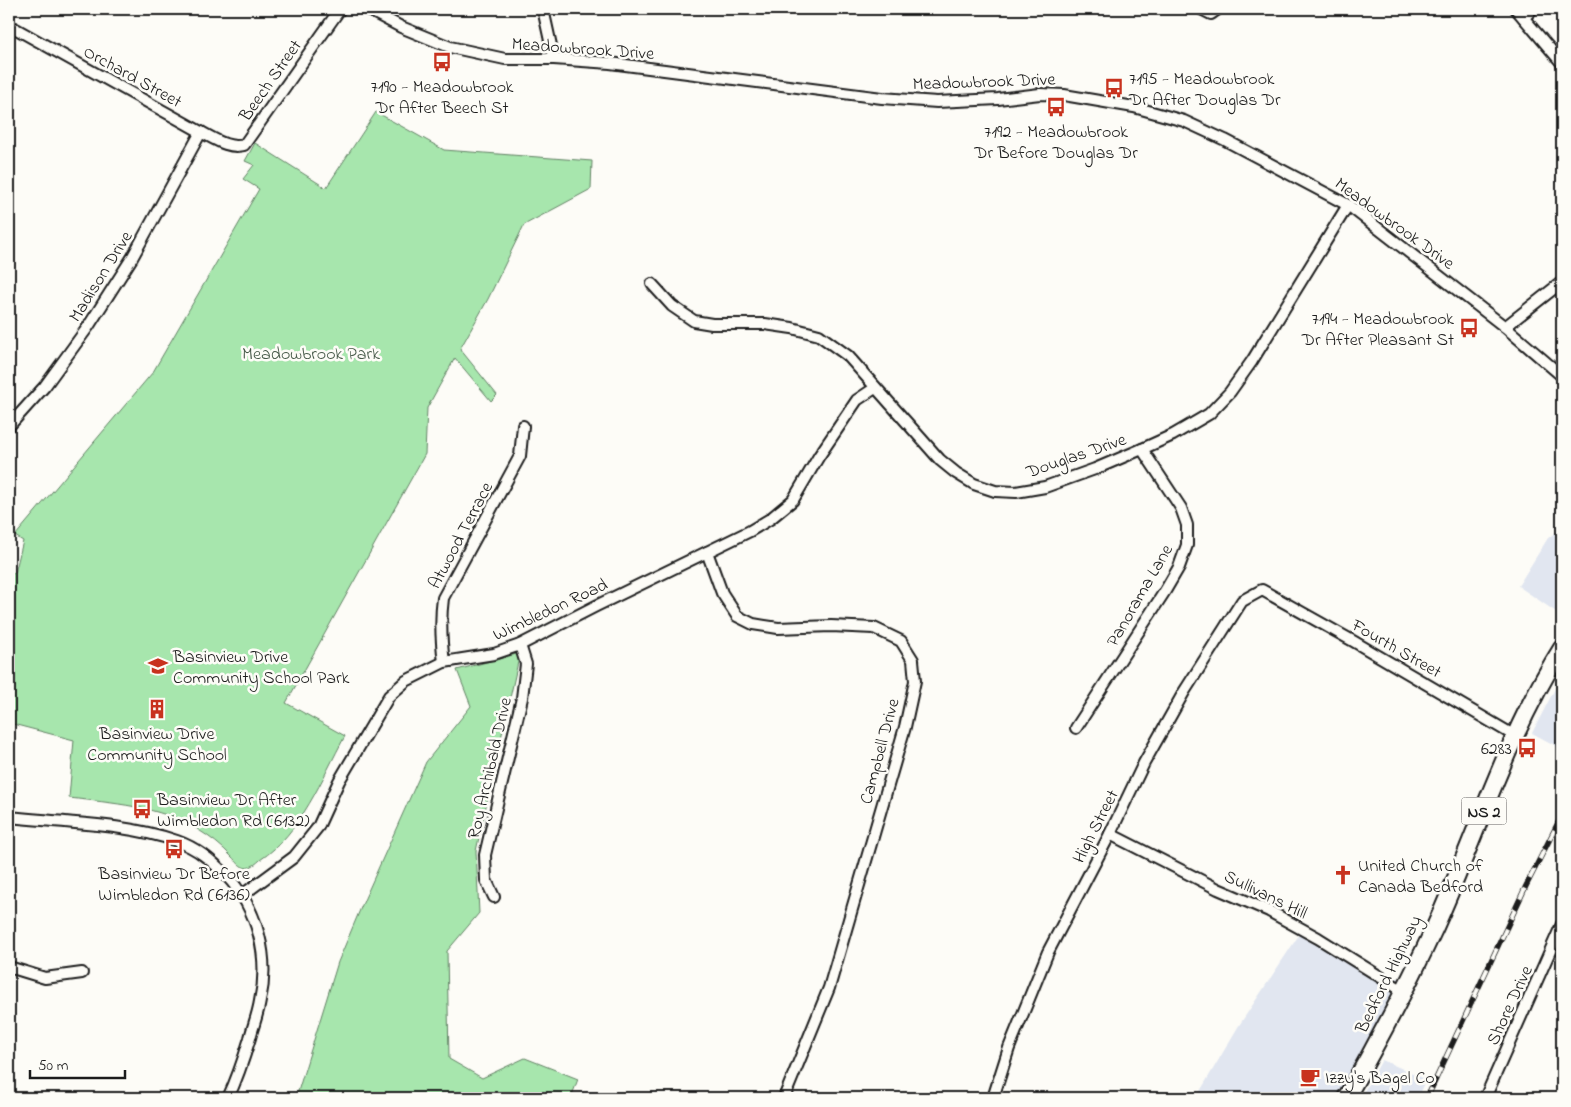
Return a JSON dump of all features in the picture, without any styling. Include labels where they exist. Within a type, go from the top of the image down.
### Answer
[{"type":"main road","name":"Bedford Highway","points":[[1346,1098],[1379,1039],[1435,926],[1515,736],[1546,674],[1562,648]]},
{"type":"street","name":"Beech Street","points":[[244,145],[340,9]]},
{"type":"street","name":"Meadowbrook Drive","points":[[367,9],[401,27],[450,47],[505,59],[554,59],[610,63],[882,98],[937,102],[998,99],[1040,94],[1064,95],[1125,106],[1184,121],[1225,140],[1348,205],[1505,327],[1562,376]]},
{"type":"street","points":[[543,9],[554,59]]},
{"type":"street","points":[[1201,9],[1211,14],[1218,9]]},
{"type":"street","points":[[1516,9],[1562,63]]},
{"type":"street","points":[[1524,18],[1532,9]]},
{"type":"street","name":"Orchard Street","points":[[9,27],[201,132],[226,144],[236,147],[244,145]]},
{"type":"street","name":"Madison Drive","points":[[9,426],[45,386],[88,328],[132,258],[201,132]]},
{"type":"street","name":"Douglas Drive","points":[[652,284],[672,306],[694,321],[712,324],[766,324],[819,335],[848,356],[940,460],[956,474],[974,484],[995,491],[1016,492],[1045,487],[1095,469],[1142,449],[1209,414],[1230,392],[1252,361],[1348,205]]},
{"type":"street","points":[[1505,327],[1562,282]]},
{"type":"street","name":"Wimbledon Road","points":[[241,896],[294,856],[318,826],[339,781],[389,696],[406,680],[444,662],[494,654],[520,645],[764,523],[793,500],[819,456],[857,400],[875,388]]},
{"type":"street","name":"Atwood Terrace","points":[[444,662],[440,638],[443,598],[520,456],[523,426]]},
{"type":"street","name":"Panorama Lane","points":[[1076,728],[1179,567],[1187,545],[1186,525],[1181,508],[1142,449]]},
{"type":"street","name":"Campbell Drive","points":[[707,552],[722,593],[737,616],[753,624],[778,628],[831,626],[874,628],[901,641],[913,660],[915,681],[904,727],[829,988],[784,1098]]},
{"type":"street","name":"Fourth Street","points":[[1262,590],[1354,641],[1515,736]]},
{"type":"street","name":"High Street","points":[[992,1098],[1008,1048],[1048,952],[1110,834],[1144,763],[1184,692],[1242,601],[1262,590]]},
{"type":"street","name":"Roy Archibald Drive","points":[[494,897],[486,880],[485,855],[522,698],[526,664],[520,645]]},
{"type":"street","points":[[9,816],[122,829],[178,841],[201,852],[231,881],[252,913],[258,930],[264,958],[264,981],[248,1045],[228,1098]]},
{"type":"street","name":"Sullivans Hill","points":[[1110,834],[1218,889],[1277,916],[1318,938],[1403,991]]},
{"type":"street","name":"Shore Drive","points":[[1485,1098],[1562,924]]},
{"type":"street","points":[[9,967],[46,978],[82,973]]},
{"type":"shaded area","points":[[1562,528],[1562,616],[1518,586],[1548,538]]},
{"type":"shaded area","points":[[1562,675],[1562,749],[1532,733]]},
{"type":"shaded area","points":[[1301,932],[1404,981],[1339,1098],[1196,1098],[1238,1027]]},
{"type":"shaded area","points":[[1382,1060],[1426,1079],[1417,1098],[1360,1098]]},
{"type":"green space","name":"Meadowbrook Park","points":[[376,112],[444,150],[592,161],[591,189],[524,225],[488,299],[460,349],[497,395],[491,401],[455,358],[427,408],[425,454],[286,703],[345,736],[319,787],[299,820],[274,849],[256,864],[245,868],[207,835],[167,815],[135,807],[69,798],[74,740],[9,723],[9,597],[12,583],[9,581],[9,572],[15,573],[23,541],[15,536],[153,372],[259,189],[243,179],[254,165],[245,161],[255,143],[326,188]]},
{"type":"green space","points":[[520,653],[476,851],[479,913],[447,951],[449,1059],[482,1078],[525,1058],[578,1079],[571,1098],[296,1098],[338,962],[365,898],[426,762],[471,706],[457,670]]},
{"type":"railway","points":[[1427,1098],[1526,886],[1562,815]]},
{"type":"place","name":"7190 - Meadowbrook Dr After Beech St","points":[[442,62]]},
{"type":"place","name":"7195 - Meadowbrook Dr After Douglas Dr","points":[[1114,88]]},
{"type":"place","name":"7192 - Meadowbrook Dr Before Douglas Dr","points":[[1056,107]]},
{"type":"place","name":"7194 - Meadowbrook Dr After Pleasant St","points":[[1469,328]]},
{"type":"place","name":"Basinview Drive Community School Park","points":[[158,666]]},
{"type":"place","name":"Basinview Drive Community School","points":[[157,709]]},
{"type":"place","name":"6283","points":[[1527,748]]},
{"type":"place","name":"Basinview Dr After Wimbledon Rd (6132)","points":[[142,809]]},
{"type":"place","name":"Basinview Dr Before Wimbledon Rd (6136)","points":[[174,849]]},
{"type":"place","name":"United Church of Canada Bedford","points":[[1343,875]]},
{"type":"place","name":"Izzy's Bagel Co","points":[[1310,1077]]}]
